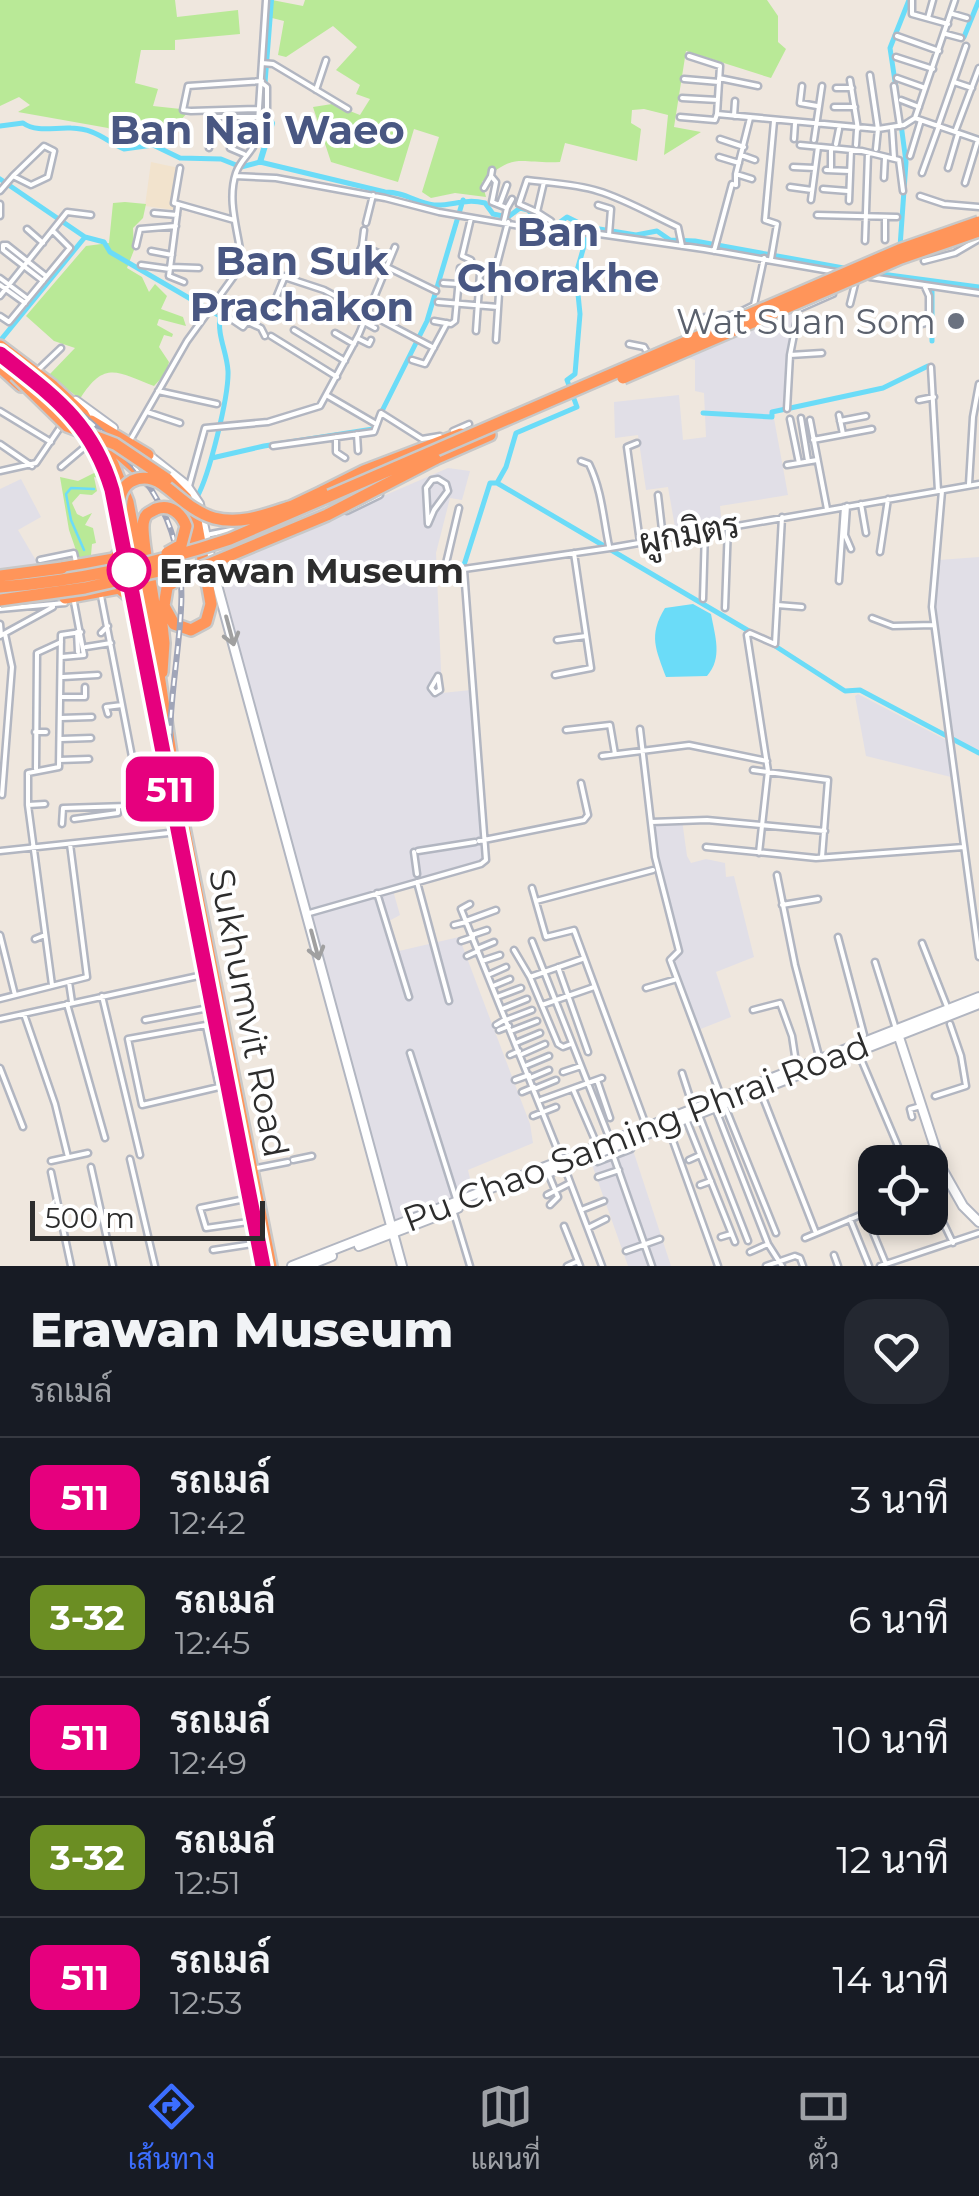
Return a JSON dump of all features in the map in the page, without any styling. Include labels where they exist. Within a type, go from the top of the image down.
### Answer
[{"type":"highway","points":[[0,579],[89,577],[203,548],[282,519],[899,250],[979,222]]},
{"type":"highway","points":[[0,602],[204,556],[274,530],[901,258],[979,231]]},
{"type":"highway","name":"Sukhumvit Road","points":[[0,346],[53,386],[83,415],[113,464],[128,502],[159,677],[172,800],[214,1007],[211,1024],[252,1169],[267,1266]]},
{"type":"highway","name":"Sukhumvit Road","points":[[0,354],[83,415],[126,518],[155,704],[254,1221],[267,1266]]},
{"type":"highway","points":[[0,365],[67,426],[128,451],[186,498],[195,515],[211,604],[206,622],[191,630],[174,624],[165,611],[169,586]]},
{"type":"highway","points":[[0,365],[60,426],[93,442],[110,482],[120,524],[155,704]]},
{"type":"highway","points":[[83,415],[115,452],[153,484],[201,518],[226,525],[258,521],[401,456],[516,416]]},
{"type":"highway","points":[[83,415],[148,455]]},
{"type":"highway","points":[[115,452],[148,455]]},
{"type":"highway","points":[[159,677],[164,656],[160,604],[169,586],[183,575],[342,508],[435,460]]},
{"type":"highway","points":[[146,659],[119,508],[122,491],[134,480],[156,480],[194,508],[218,519],[243,520],[289,507]]},
{"type":"highway","points":[[0,602],[168,569],[184,555],[191,538],[191,521],[178,502]]},
{"type":"highway","points":[[0,579],[88,570],[172,551],[184,538],[185,522],[174,510],[162,506],[145,517],[142,526],[154,583],[159,677]]},
{"type":"highway","points":[[0,579],[110,560],[120,552],[120,524]]},
{"type":"highway","points":[[21,602],[116,581],[117,572],[110,560]]},
{"type":"highway","points":[[0,602],[66,601],[119,588],[128,593],[136,608]]},
{"type":"main road","points":[[83,415],[129,441],[188,487],[202,511],[212,564],[402,1266]]},
{"type":"main road","name":"Pu Chao Saming Phrai Road","points":[[949,1017],[979,997]]},
{"type":"main road","name":"Pu Chao Saming Phrai Road","points":[[292,1266],[612,1149],[821,1063],[865,1038],[897,1033],[979,1004]]},
{"type":"main road","points":[[897,1033],[934,1145]]},
{"type":"main road","name":"Pu Chao Saming Phrai Road","points":[[764,1086],[797,1069],[858,1052],[897,1033]]},
{"type":"main road","name":"Pu Chao Saming Phrai Road","points":[[648,1131],[686,1120],[696,1112]]},
{"type":"main road","name":"Pu Chao Saming Phrai Road","points":[[496,1190],[548,1172],[598,1147],[612,1149]]},
{"type":"main road","points":[[948,1180],[979,1222]]},
{"type":"main road","name":"Pu Chao Saming Phrai Road","points":[[312,1265],[392,1230]]},
{"type":"street","points":[[129,441],[186,341],[242,263],[234,220],[235,175],[257,138],[265,63],[266,0]]},
{"type":"street","points":[[912,0],[911,14],[948,24]]},
{"type":"street","points":[[928,18],[934,0]]},
{"type":"street","points":[[910,156],[919,107],[955,1]]},
{"type":"street","points":[[951,13],[968,18]]},
{"type":"street","points":[[945,34],[961,38]]},
{"type":"street","points":[[896,36],[939,51]]},
{"type":"street","points":[[922,172],[966,46]]},
{"type":"street","points":[[680,117],[715,120],[719,115],[719,65],[689,56]]},
{"type":"street","points":[[896,57],[932,69]]},
{"type":"street","points":[[316,90],[326,60]]},
{"type":"street","points":[[265,63],[274,64],[348,109]]},
{"type":"street","points":[[948,168],[979,68]]},
{"type":"street","points":[[870,75],[878,130],[876,148]]},
{"type":"street","points":[[897,78],[926,88]]},
{"type":"street","points":[[684,79],[758,86]]},
{"type":"street","points":[[848,201],[857,129],[850,80]]},
{"type":"street","points":[[954,82],[972,88]]},
{"type":"street","points":[[259,109],[191,112],[183,110],[183,104],[188,86],[263,83]]},
{"type":"street","points":[[263,83],[266,111]]},
{"type":"street","points":[[802,86],[800,103],[819,106]]},
{"type":"street","points":[[814,140],[822,86]]},
{"type":"street","points":[[894,86],[903,125]]},
{"type":"street","points":[[836,88],[852,88]]},
{"type":"street","points":[[682,98],[718,100]]},
{"type":"street","points":[[901,100],[919,107]]},
{"type":"street","points":[[734,116],[735,101]]},
{"type":"street","points":[[834,107],[854,107]]},
{"type":"street","points":[[719,115],[878,130],[918,119],[978,140],[964,183]]},
{"type":"street","points":[[209,148],[212,116],[258,117]]},
{"type":"street","points":[[734,194],[750,118]]},
{"type":"street","points":[[772,256],[777,224],[765,220],[774,121]]},
{"type":"street","points":[[794,139],[796,123]]},
{"type":"street","points":[[839,127],[828,170],[850,171]]},
{"type":"street","points":[[892,128],[894,158]]},
{"type":"street","points":[[217,129],[257,138]]},
{"type":"street","points":[[720,139],[744,147]]},
{"type":"street","points":[[800,145],[853,148],[894,158],[901,162],[903,190]]},
{"type":"street","points":[[0,191],[6,183],[13,176],[44,146],[54,152],[50,175],[37,184],[29,185],[13,176]]},
{"type":"street","points":[[811,200],[818,147]]},
{"type":"street","points":[[230,148],[246,155]]},
{"type":"street","points":[[866,241],[868,153]]},
{"type":"street","points":[[742,155],[756,160]]},
{"type":"street","points":[[884,178],[885,156]]},
{"type":"street","points":[[719,157],[739,163]]},
{"type":"street","points":[[794,167],[815,168]]},
{"type":"street","points":[[180,168],[173,202],[234,220]]},
{"type":"street","points":[[736,174],[752,179]]},
{"type":"street","points":[[235,175],[374,195],[452,214],[506,216],[550,230],[609,232],[715,247],[858,275],[979,293]]},
{"type":"street","points":[[484,188],[488,176],[496,180],[492,202],[500,204]]},
{"type":"street","points":[[550,230],[552,222],[519,203],[526,180],[596,190],[678,227],[682,243]]},
{"type":"street","points":[[537,212],[544,182]]},
{"type":"street","points":[[715,247],[732,184],[736,184]]},
{"type":"street","points":[[506,216],[500,204],[507,185]]},
{"type":"street","points":[[790,188],[812,190]]},
{"type":"street","points":[[823,189],[849,191]]},
{"type":"street","points":[[866,192],[879,192]]},
{"type":"street","points":[[366,222],[374,195]]},
{"type":"street","points":[[920,196],[944,204],[979,207]]},
{"type":"street","points":[[496,268],[512,199]]},
{"type":"street","points":[[0,204],[0,216]]},
{"type":"street","points":[[598,205],[611,209],[609,232]]},
{"type":"street","points":[[178,206],[171,279],[184,282]]},
{"type":"street","points":[[26,301],[4,286],[69,212],[91,215]]},
{"type":"street","points":[[154,213],[177,215]]},
{"type":"street","points":[[817,214],[897,217]]},
{"type":"street","points":[[471,216],[462,257],[471,260]]},
{"type":"street","points":[[885,217],[885,240]]},
{"type":"street","points":[[136,246],[140,229],[176,226]]},
{"type":"street","points":[[27,229],[43,243]]},
{"type":"street","points":[[358,255],[364,230]]},
{"type":"street","points":[[0,316],[9,322],[71,246],[53,231]]},
{"type":"street","points":[[924,261],[955,253],[979,239]]},
{"type":"street","points":[[26,264],[3,245],[45,279]]},
{"type":"street","points":[[362,246],[390,258]]},
{"type":"street","points":[[188,487],[202,431],[214,426],[268,422],[320,406],[356,342],[395,247]]},
{"type":"street","points":[[151,251],[172,256]]},
{"type":"street","points":[[629,344],[644,346],[648,356],[690,338],[704,322],[754,305],[764,258]]},
{"type":"street","points":[[242,263],[356,305],[434,348]]},
{"type":"street","points":[[142,265],[199,268]]},
{"type":"street","points":[[387,267],[436,291]]},
{"type":"street","points":[[434,321],[447,324],[456,320],[460,268]]},
{"type":"street","points":[[476,331],[480,273]]},
{"type":"street","points":[[850,304],[858,275]]},
{"type":"street","points":[[272,308],[285,276]]},
{"type":"street","points":[[496,340],[500,278]]},
{"type":"street","points":[[444,282],[458,284]]},
{"type":"street","points":[[787,409],[790,354],[799,309],[855,283]]},
{"type":"street","points":[[919,325],[930,322],[929,296],[924,285]]},
{"type":"street","points":[[266,302],[272,308]]},
{"type":"street","points":[[438,302],[498,307]]},
{"type":"street","points":[[356,305],[354,316],[375,328]]},
{"type":"street","points":[[210,308],[241,327],[258,308],[272,308]]},
{"type":"street","points":[[248,322],[337,377]]},
{"type":"street","points":[[412,360],[426,364],[447,324]]},
{"type":"street","points":[[294,330],[346,362]]},
{"type":"street","points":[[335,333],[356,342],[369,344],[371,340]]},
{"type":"street","points":[[36,372],[61,348]]},
{"type":"street","points":[[790,354],[822,353]]},
{"type":"street","points":[[930,367],[940,491],[932,592],[934,625],[979,956]]},
{"type":"street","points":[[969,486],[979,384]]},
{"type":"street","points":[[158,392],[217,404]]},
{"type":"street","points":[[326,395],[375,424]]},
{"type":"street","points":[[919,400],[934,396]]},
{"type":"street","points":[[0,411],[50,442]]},
{"type":"street","points":[[147,412],[180,424]]},
{"type":"street","points":[[273,446],[376,431],[381,413],[426,440],[469,424]]},
{"type":"street","points":[[843,434],[840,418],[866,416]]},
{"type":"street","points":[[790,418],[799,463]]},
{"type":"street","points":[[801,418],[808,462]]},
{"type":"street","points":[[810,420],[827,510]]},
{"type":"street","points":[[0,472],[32,466],[60,426]]},
{"type":"street","points":[[813,440],[872,428]]},
{"type":"street","points":[[357,434],[358,451]]},
{"type":"street","points":[[336,437],[336,452],[344,458]]},
{"type":"street","points":[[60,467],[93,442]]},
{"type":"street","points":[[0,444],[32,466]]},
{"type":"street","points":[[637,444],[627,447],[640,542]]},
{"type":"street","points":[[787,465],[817,460]]},
{"type":"street","points":[[581,461],[589,464],[602,494],[609,548]]},
{"type":"street","points":[[438,479],[448,486],[448,494],[428,524],[426,488],[438,479]]},
{"type":"street","points":[[206,535],[255,526],[373,481],[380,489],[378,497],[212,564]]},
{"type":"street","name":"ผูกมิตร","points":[[436,574],[979,484]]},
{"type":"street","points":[[658,495],[663,538]]},
{"type":"street","points":[[880,552],[888,499]]},
{"type":"street","points":[[861,504],[866,533]]},
{"type":"street","points":[[845,506],[844,536],[851,549]]},
{"type":"street","points":[[839,581],[845,506]]},
{"type":"street","points":[[444,572],[459,508]]},
{"type":"street","points":[[759,853],[768,771],[747,635],[750,632],[774,645],[782,517]]},
{"type":"street","points":[[724,608],[728,525]]},
{"type":"street","points":[[703,599],[705,530]]},
{"type":"street","points":[[40,560],[74,553],[76,562]]},
{"type":"street","points":[[555,675],[590,669],[574,553]]},
{"type":"street","points":[[0,579],[20,570],[110,560]]},
{"type":"street","points":[[20,570],[21,602]]},
{"type":"street","points":[[306,914],[481,864],[486,858],[480,841],[464,570]]},
{"type":"street","points":[[0,602],[66,601],[101,596],[119,588]]},
{"type":"street","points":[[101,596],[133,762]]},
{"type":"street","points":[[62,657],[84,655],[66,601]]},
{"type":"street","points":[[2,635],[66,601]]},
{"type":"street","points":[[777,605],[802,607]]},
{"type":"street","points":[[872,618],[893,626],[934,625]]},
{"type":"street","points":[[0,624],[12,667],[2,795]]},
{"type":"street","points":[[101,633],[108,626]]},
{"type":"street","points":[[52,985],[28,805],[28,773],[58,769],[62,634],[79,632]]},
{"type":"street","points":[[78,652],[79,632]]},
{"type":"street","points":[[557,640],[586,636]]},
{"type":"street","points":[[36,769],[37,652],[62,642]]},
{"type":"street","points":[[84,647],[111,643]]},
{"type":"street","points":[[62,677],[98,675]]},
{"type":"street","points":[[60,697],[85,696],[84,687]]},
{"type":"street","points":[[108,714],[106,707],[122,705]]},
{"type":"street","points":[[61,718],[92,717]]},
{"type":"street","points":[[125,722],[132,726]]},
{"type":"street","points":[[566,730],[608,725],[615,754]]},
{"type":"street","points":[[640,729],[659,875],[678,947],[670,960],[768,1244],[781,1263]]},
{"type":"street","points":[[35,732],[46,732]]},
{"type":"street","points":[[60,739],[92,738]]},
{"type":"street","points":[[602,756],[689,745],[767,761]]},
{"type":"street","points":[[60,760],[89,759]]},
{"type":"street","points":[[753,770],[828,780],[822,857]]},
{"type":"street","points":[[417,874],[416,851],[584,820],[588,815],[580,783]]},
{"type":"street","points":[[62,824],[63,808],[172,800]]},
{"type":"street","points":[[28,805],[44,804]]},
{"type":"street","points":[[74,819],[118,813],[118,805]]},
{"type":"street","points":[[651,822],[707,820],[825,832]]},
{"type":"street","points":[[0,851],[178,832]]},
{"type":"street","points":[[0,999],[87,976],[70,844]]},
{"type":"street","points":[[706,847],[822,857],[964,847]]},
{"type":"street","points":[[536,901],[653,870]]},
{"type":"street","points":[[778,875],[821,1063]]},
{"type":"street","points":[[416,882],[449,1002]]},
{"type":"street","points":[[532,888],[546,937]]},
{"type":"street","points":[[376,894],[409,996]]},
{"type":"street","points":[[782,905],[818,898]]},
{"type":"street","points":[[470,904],[461,908],[588,1228],[601,1264],[593,1266]]},
{"type":"street","points":[[454,925],[496,910]]},
{"type":"street","points":[[461,941],[487,930]]},
{"type":"street","points":[[648,1131],[574,930],[534,940],[652,1266]]},
{"type":"street","points":[[0,935],[15,995]]},
{"type":"street","points":[[35,939],[45,935]]},
{"type":"street","points":[[838,937],[865,1038]]},
{"type":"street","points":[[467,956],[494,942]]},
{"type":"street","points":[[922,943],[949,1017],[966,1086],[934,1096]]},
{"type":"street","points":[[514,950],[530,977],[558,1044],[572,1044]]},
{"type":"street","points":[[474,966],[500,954]]},
{"type":"street","points":[[530,977],[584,958]]},
{"type":"street","points":[[875,962],[897,1033]]},
{"type":"street","points":[[486,976],[506,966]]},
{"type":"street","points":[[558,967],[588,1052]]},
{"type":"street","points":[[5,1020],[207,974]]},
{"type":"street","points":[[646,988],[677,979]]},
{"type":"street","points":[[493,986],[510,980]]},
{"type":"street","points":[[68,981],[70,1003],[105,1138]]},
{"type":"street","points":[[541,1005],[594,986]]},
{"type":"street","points":[[491,1004],[521,988]]},
{"type":"street","points":[[102,996],[140,1155]]},
{"type":"street","points":[[502,1009],[527,999]]},
{"type":"street","points":[[753,1010],[780,1004],[792,1036],[797,1069]]},
{"type":"street","points":[[145,1020],[214,1007]]},
{"type":"street","points":[[497,1028],[532,1010]]},
{"type":"street","points":[[24,1014],[55,1104],[68,1157]]},
{"type":"street","points":[[508,1024],[537,1021]]},
{"type":"street","points":[[211,1024],[128,1039],[140,1103],[218,1088],[223,1062]]},
{"type":"street","points":[[506,1042],[540,1033]]},
{"type":"street","points":[[510,1055],[546,1044]]},
{"type":"street","points":[[858,1052],[897,1145]]},
{"type":"street","points":[[410,1053],[470,1266]]},
{"type":"street","points":[[515,1066],[548,1056]]},
{"type":"street","points":[[562,1072],[581,1066]]},
{"type":"street","points":[[0,1068],[23,1127]]},
{"type":"street","points":[[515,1080],[549,1070]]},
{"type":"street","points":[[682,1073],[748,1241]]},
{"type":"street","points":[[529,1104],[599,1079],[610,1118]]},
{"type":"street","points":[[522,1092],[556,1080]]},
{"type":"street","points":[[764,1086],[815,1232]]},
{"type":"street","points":[[573,1089],[598,1147]]},
{"type":"street","points":[[720,1103],[776,1233]]},
{"type":"street","points":[[912,1117],[910,1109],[922,1106]]},
{"type":"street","points":[[533,1116],[556,1107]]},
{"type":"street","points":[[686,1120],[735,1242]]},
{"type":"street","points":[[589,1127],[602,1122]]},
{"type":"street","points":[[668,1126],[718,1266]]},
{"type":"street","points":[[597,1162],[612,1149],[630,1149]]},
{"type":"street","points":[[51,1162],[88,1153]]},
{"type":"street","points":[[689,1160],[700,1155]]},
{"type":"street","points":[[252,1169],[312,1156]]},
{"type":"street","points":[[130,1159],[154,1266]]},
{"type":"street","points":[[91,1168],[113,1266]]},
{"type":"street","points":[[598,1178],[619,1170]]},
{"type":"street","points":[[50,1172],[72,1266]]},
{"type":"street","points":[[548,1172],[558,1199],[550,1206]]},
{"type":"street","points":[[700,1185],[711,1181]]},
{"type":"street","points":[[547,1194],[570,1183]]},
{"type":"street","points":[[250,1198],[200,1208],[206,1228],[254,1221]]},
{"type":"street","points":[[581,1210],[604,1200]]},
{"type":"street","points":[[969,1213],[979,1208]]},
{"type":"street","points":[[805,1238],[858,1216]]},
{"type":"street","points":[[588,1228],[606,1219]]},
{"type":"street","points":[[850,1219],[869,1266]]},
{"type":"street","points":[[564,1226],[579,1264],[567,1266]]},
{"type":"street","points":[[948,1233],[953,1243]]},
{"type":"street","points":[[873,1235],[883,1265],[979,1233]]},
{"type":"street","points":[[721,1238],[731,1234]]},
{"type":"street","points":[[626,1250],[660,1239]]},
{"type":"street","points":[[214,1250],[259,1244]]},
{"type":"street","points":[[750,1252],[768,1244]]},
{"type":"street","points":[[834,1255],[838,1266]]},
{"type":"street","points":[[766,1266],[798,1256],[804,1266]]},
{"type":"shaded area","points":[[151,162],[179,168],[175,210],[145,206]]},
{"type":"shaded area","points":[[797,310],[785,409],[773,413],[788,495],[720,506],[722,525],[676,533],[668,487],[646,490],[638,435],[615,438],[614,402],[679,395],[683,440],[706,437],[704,393],[695,391],[695,360],[685,357]]},
{"type":"shaded area","points":[[448,468],[470,471],[462,500],[450,498],[436,553],[442,693],[471,690],[484,862],[392,887],[400,915],[389,921],[399,951],[459,937],[530,1124],[533,1143],[468,1170],[473,1191],[393,1222],[307,910],[219,567]]},
{"type":"shaded area","points":[[21,479],[41,517],[18,530],[38,564],[0,569],[0,489]]},
{"type":"shaded area","points":[[979,557],[979,750],[951,737],[933,612],[939,560]]},
{"type":"shaded area","points":[[858,694],[946,740],[951,777],[866,756],[855,696]]},
{"type":"shaded area","points":[[682,820],[691,863],[706,859],[725,863],[726,877],[734,876],[754,957],[716,972],[731,1017],[698,1030],[669,956],[680,949],[658,864],[652,823]]},
{"type":"shaded area","points":[[631,1144],[671,1266],[628,1266],[590,1159]]},
{"type":"green space","points":[[0,0],[175,0],[177,17],[238,10],[240,34],[175,40],[175,50],[141,50],[135,83],[158,89],[153,106],[190,110],[164,138],[126,141],[108,128],[18,112],[30,105],[19,97],[0,106]]},
{"type":"green space","points":[[272,0],[303,6],[305,0],[767,0],[778,16],[778,42],[786,49],[771,78],[686,51],[674,127],[701,132],[664,155],[668,115],[632,110],[631,123],[641,129],[637,161],[565,143],[560,162],[518,161],[493,172],[482,182],[486,197],[455,193],[431,198],[422,192],[439,137],[414,129],[398,182],[331,162],[313,107],[332,104],[360,115],[370,99],[356,94],[360,85],[336,70],[357,47],[333,26],[286,57],[278,55],[284,21],[272,18]]},
{"type":"green space","points":[[113,203],[146,204],[143,218],[133,228],[134,250],[127,268],[142,277],[149,292],[155,284],[167,296],[161,309],[183,317],[186,326],[159,319],[157,325],[173,334],[164,335],[159,347],[169,362],[166,373],[154,386],[121,374],[105,374],[80,399],[49,375],[75,348],[54,341],[26,316],[86,246],[109,243]]},
{"type":"green space","points":[[100,470],[102,479],[94,477],[97,491],[92,495],[80,494],[72,503],[83,517],[92,513],[85,525],[93,528],[96,543],[92,544],[91,555],[99,557],[79,559],[69,530],[60,477],[78,481]]},
{"type":"water","points":[[693,604],[711,614],[715,662],[707,676],[666,677],[655,642],[660,618],[665,608]]},
{"type":"waterway","points":[[260,162],[272,123],[263,109],[271,0]]},
{"type":"waterway","points":[[896,88],[890,48],[909,0]]},
{"type":"waterway","points":[[964,37],[979,0]]},
{"type":"waterway","points":[[0,126],[23,123],[40,129],[80,129],[124,149],[153,145],[180,158],[221,159],[241,167],[260,162],[428,204],[485,203],[493,214],[508,217],[520,208],[528,210],[541,224],[556,225],[567,217],[587,227],[636,235],[657,231],[670,240],[695,241],[849,269]]},
{"type":"waterway","points":[[900,247],[906,162],[901,124]]},
{"type":"waterway","points":[[0,179],[85,237],[104,242],[110,252],[220,316],[227,383],[222,416],[197,497]]},
{"type":"waterway","points":[[212,458],[373,429],[427,321],[463,200]]},
{"type":"waterway","points":[[464,565],[490,483],[497,483],[506,467],[516,433],[577,407],[567,380],[575,374],[580,314],[576,274],[588,232]]},
{"type":"waterway","points":[[0,341],[85,237]]},
{"type":"waterway","points":[[874,273],[979,287]]},
{"type":"waterway","points":[[932,284],[932,341]]},
{"type":"waterway","points":[[703,413],[772,417],[772,412],[883,388],[928,366]]},
{"type":"waterway","points":[[497,483],[754,634]]},
{"type":"waterway","points":[[84,550],[71,520],[66,494],[71,488],[94,489]]},
{"type":"waterway","points":[[772,644],[845,691],[860,690],[979,753]]},
{"type":"railway","points":[[0,352],[67,403],[127,458],[151,489],[169,524],[179,564],[181,609],[171,715],[172,778],[271,1266]]},
{"type":"bus line","name":"511","points":[[0,354],[73,414],[96,447],[112,490],[263,1266]]},
{"type":"place","name":"Wat Suan Som","points":[[956,321]]},
{"type":"place","name":"Erawan Museum","points":[[129,570]]},
{"type":"district","name":"Ban Nai Waeo","points":[[257,129]]},
{"type":"district","name":"Ban Chorakhe","points":[[558,254]]},
{"type":"district","name":"Ban Suk Prachakon","points":[[302,283]]}]
